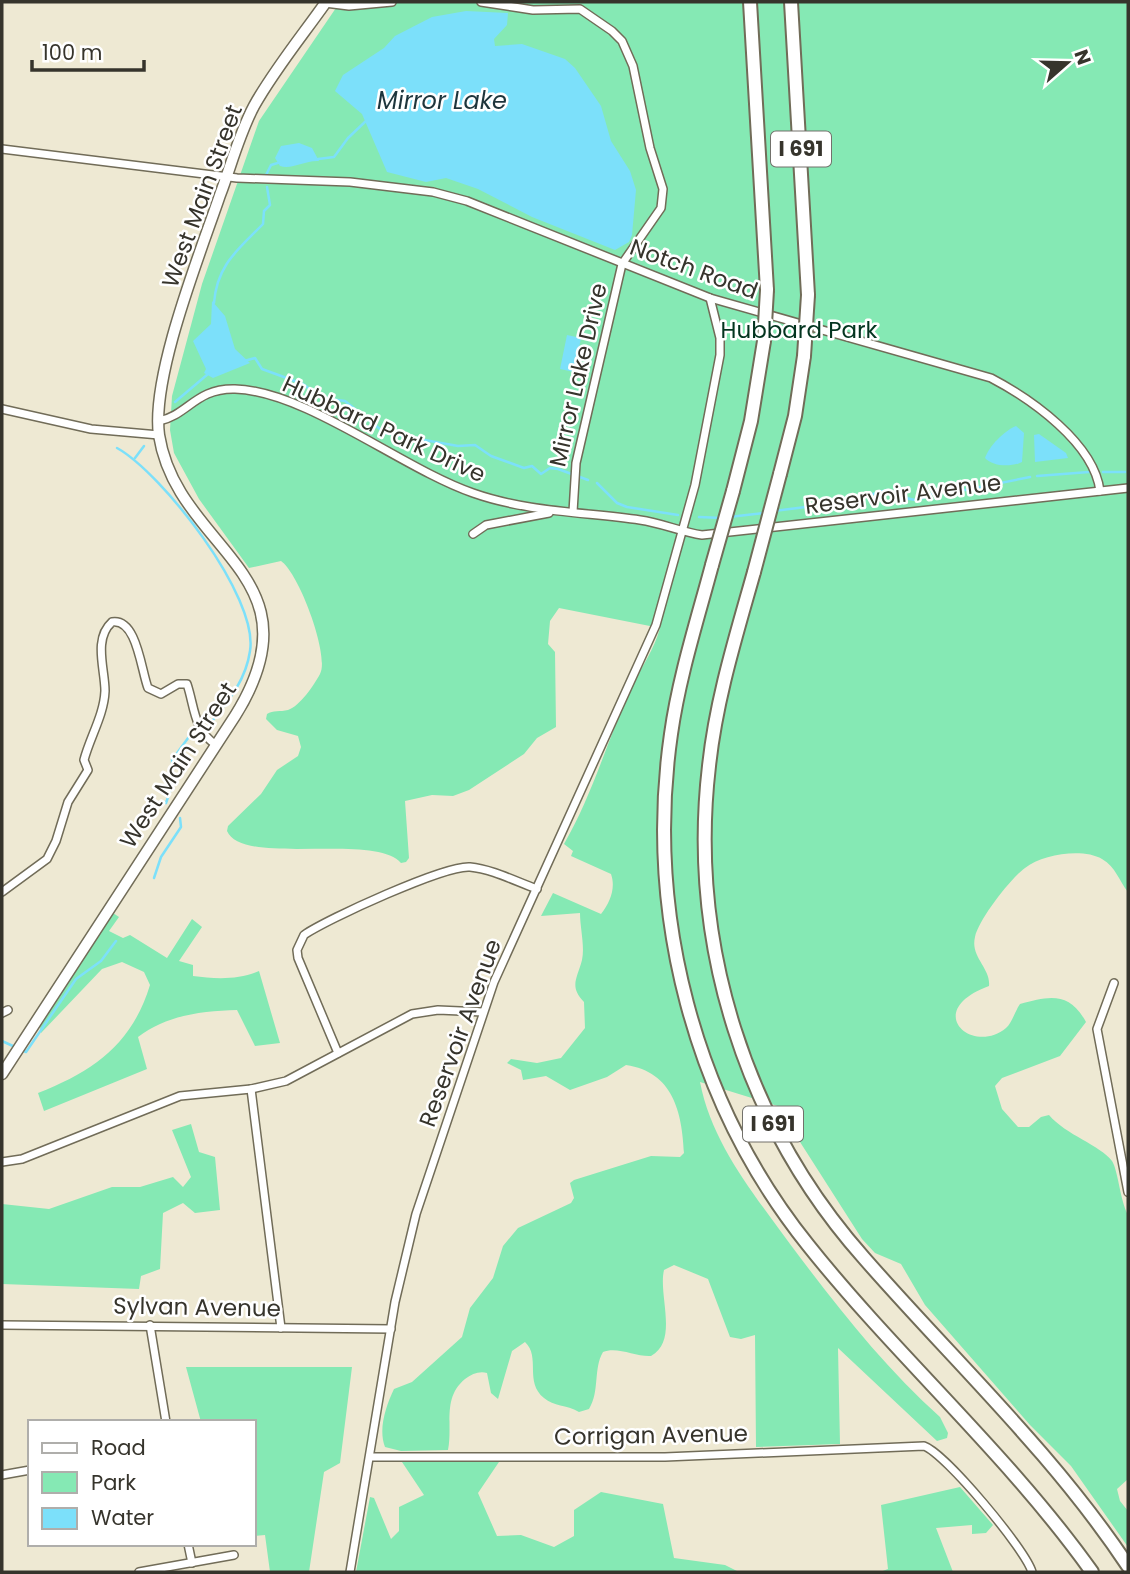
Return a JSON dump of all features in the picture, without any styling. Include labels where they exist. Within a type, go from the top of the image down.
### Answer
[{"type":"highway","name":"I 691","points":[[750,2],[767,290],[764,341],[751,421],[677,701],[664,811],[665,867],[673,940],[686,1001],[703,1058],[743,1147],[800,1236],[1017,1477],[1090,1570]]},
{"type":"highway","name":"I 691","points":[[792,2],[808,295],[804,356],[795,416],[717,710],[705,817],[706,880],[713,939],[726,1001],[744,1057],[787,1150],[836,1225],[1058,1474],[1128,1566]]},
{"type":"main road","name":"West Main Street","points":[[2,1074],[216,745],[258,674],[264,643],[262,615],[249,585],[176,482],[159,435],[159,421],[177,327],[253,107],[325,2]]},
{"type":"street","points":[[325,2],[349,6],[392,2]]},
{"type":"street","name":"Mirror Lake Drive","points":[[481,2],[533,10],[580,9],[602,21],[628,52],[664,198],[656,217],[622,264],[576,463],[573,512]]},
{"type":"street","name":"Notch Road","points":[[2,149],[227,176],[350,182],[433,192],[481,205],[710,298],[991,378],[1019,394],[1063,428],[1093,468],[1100,491]]},
{"type":"street","name":"Reservoir Avenue","points":[[350,1572],[391,1329],[416,1214],[483,1012],[656,625],[683,531],[704,445],[720,355],[720,338],[710,298]]},
{"type":"street","name":"Hubbard Park Drive","points":[[159,421],[169,418],[206,393],[226,389],[253,391],[304,409],[471,493],[511,505],[642,520],[683,531]]},
{"type":"street","points":[[2,409],[91,429],[159,435]]},
{"type":"street","name":"Reservoir Avenue","points":[[683,531],[711,536],[1128,488]]},
{"type":"street","points":[[473,534],[486,525],[554,511]]},
{"type":"street","points":[[2,892],[47,859],[68,803],[88,771],[84,760],[105,694],[101,645],[104,632],[112,622],[124,625],[134,637],[148,688],[161,694],[178,684],[187,684],[196,722],[207,738],[216,745]]},
{"type":"street","points":[[338,1053],[298,958],[299,942],[312,930],[459,868],[482,870],[537,889]]},
{"type":"street","points":[[1114,983],[1097,1029],[1128,1192]]},
{"type":"street","points":[[2,1165],[180,1096],[251,1089],[286,1081],[412,1014],[438,1010],[483,1012]]},
{"type":"street","points":[[251,1089],[281,1328]]},
{"type":"street","name":"Sylvan Avenue","points":[[2,1325],[391,1329]]},
{"type":"street","points":[[150,1325],[166,1420]]},
{"type":"street","name":"Corrigan Avenue","points":[[371,1457],[665,1457],[914,1446],[931,1449],[1010,1536],[1029,1562],[1032,1572]]},
{"type":"street","points":[[2,1475],[28,1470]]},
{"type":"street","points":[[188,1546],[192,1563]]},
{"type":"street","points":[[139,1572],[234,1555]]},
{"type":"green space","name":"Hubbard Park","points":[[340,2],[1128,2],[1128,892],[1111,866],[1094,856],[1063,854],[1042,859],[1025,868],[996,900],[978,929],[975,951],[987,974],[989,986],[969,996],[958,1007],[956,1018],[960,1027],[968,1034],[980,1037],[993,1035],[1008,1026],[1020,1004],[1058,998],[1073,1005],[1086,1022],[1060,1056],[1002,1078],[995,1086],[1002,1109],[1018,1127],[1029,1127],[1041,1117],[1049,1115],[1064,1128],[1107,1155],[1116,1171],[1128,1215],[1128,1479],[1117,1489],[1120,1501],[1128,1511],[1128,1547],[1071,1466],[1030,1425],[925,1305],[901,1264],[875,1253],[862,1239],[793,1131],[781,1107],[700,1082],[714,1126],[749,1187],[807,1267],[861,1334],[899,1377],[940,1417],[948,1433],[947,1438],[937,1441],[838,1348],[840,1444],[756,1447],[755,1335],[741,1339],[730,1337],[708,1279],[674,1265],[664,1270],[666,1329],[659,1349],[651,1356],[614,1350],[603,1352],[589,1409],[579,1412],[552,1403],[538,1392],[533,1377],[532,1355],[525,1342],[512,1351],[498,1399],[491,1393],[487,1373],[473,1374],[458,1386],[451,1403],[448,1450],[401,1451],[385,1447],[383,1425],[394,1389],[412,1382],[462,1337],[470,1308],[493,1278],[503,1246],[518,1228],[571,1203],[574,1198],[570,1183],[574,1180],[651,1156],[680,1157],[684,1153],[681,1123],[672,1096],[655,1076],[642,1069],[626,1065],[607,1077],[570,1090],[546,1076],[523,1080],[521,1070],[507,1063],[511,1059],[537,1063],[561,1058],[585,1028],[584,1002],[575,987],[583,955],[580,913],[541,916],[553,893],[601,914],[609,900],[613,885],[611,874],[571,856],[573,851],[564,844],[583,806],[623,706],[660,628],[559,608],[550,621],[548,644],[555,652],[556,727],[537,738],[524,754],[469,790],[453,796],[432,795],[405,801],[409,858],[406,862],[401,863],[387,854],[365,850],[257,847],[238,841],[227,831],[228,826],[261,794],[277,770],[298,756],[301,747],[298,736],[277,730],[266,719],[267,714],[293,708],[306,695],[320,674],[321,650],[304,597],[288,569],[281,561],[249,568],[199,499],[174,453],[170,430],[172,396],[202,284],[259,121]]},
{"type":"green space","points":[[113,913],[119,917],[109,931],[123,938],[130,935],[167,958],[192,919],[202,927],[179,961],[193,965],[193,976],[227,978],[259,971],[280,1043],[255,1046],[237,1010],[198,1013],[173,1019],[138,1037],[147,1069],[44,1111],[38,1093],[77,1075],[108,1053],[133,1024],[150,985],[144,972],[122,962],[102,969],[41,1033],[40,1027]]},
{"type":"green space","points":[[191,1124],[199,1152],[215,1157],[220,1210],[195,1213],[183,1203],[163,1213],[160,1269],[141,1276],[139,1289],[2,1284],[2,1204],[49,1209],[112,1187],[140,1187],[173,1177],[183,1187],[191,1177],[172,1130]]},
{"type":"green space","points":[[186,1367],[352,1367],[340,1463],[324,1472],[309,1572],[270,1572],[265,1535],[256,1536],[256,1420],[200,1420]]},
{"type":"green space","points":[[501,1459],[478,1493],[497,1536],[521,1535],[554,1547],[574,1536],[574,1510],[601,1492],[663,1504],[674,1558],[725,1565],[739,1572],[356,1572],[370,1497],[374,1498],[391,1539],[399,1531],[399,1507],[424,1495],[402,1462]]},
{"type":"green space","points":[[960,1487],[993,1525],[986,1533],[972,1534],[972,1525],[936,1528],[953,1572],[880,1572],[888,1569],[881,1505]]},
{"type":"water","name":"Mirror Lake","points":[[466,11],[508,13],[507,25],[494,39],[495,46],[522,44],[565,59],[575,68],[601,106],[611,141],[630,171],[636,190],[629,242],[615,250],[532,217],[478,189],[446,178],[426,182],[387,172],[362,114],[335,91],[343,75],[384,48],[395,36],[432,17]]},
{"type":"water","points":[[299,143],[312,148],[319,161],[289,167],[280,166],[275,158],[281,146]]},
{"type":"water","points":[[212,301],[225,316],[235,349],[250,363],[213,378],[204,373],[206,369],[193,341],[211,324]]},
{"type":"water","points":[[567,335],[581,338],[574,372],[560,369]]},
{"type":"water","points":[[1016,426],[1024,433],[1022,462],[1003,465],[988,461],[985,458],[998,439]]},
{"type":"water","points":[[1039,434],[1066,453],[1068,458],[1035,462],[1034,435]]},
{"type":"waterway","points":[[318,159],[334,157],[348,138],[367,120]]},
{"type":"waterway","points":[[266,175],[271,165],[281,162]]},
{"type":"waterway","points":[[214,303],[224,267],[263,224],[264,211],[270,205],[267,187]]},
{"type":"waterway","points":[[244,361],[255,358],[262,369],[303,384],[322,398],[345,401],[385,433],[458,446],[475,445],[491,456],[524,468],[532,466],[541,474],[550,468],[558,469],[588,480]]},
{"type":"waterway","points":[[175,402],[208,374]]},
{"type":"waterway","points":[[135,458],[144,446]]},
{"type":"waterway","points":[[117,448],[158,483],[204,539],[224,570],[249,628],[250,651],[245,671],[213,720]]},
{"type":"waterway","points":[[1037,476],[1089,472]]},
{"type":"waterway","points":[[1103,472],[1125,472]]},
{"type":"waterway","points":[[774,511],[845,502],[887,490],[914,500],[939,489],[965,490],[1030,477]]},
{"type":"waterway","points":[[597,483],[617,503],[627,507],[678,515]]},
{"type":"waterway","points":[[729,517],[764,513]]},
{"type":"waterway","points":[[699,517],[722,518]]},
{"type":"waterway","points":[[166,803],[173,783],[172,760],[191,734]]},
{"type":"waterway","points":[[154,878],[161,857],[181,827],[180,818]]},
{"type":"waterway","points":[[2,1041],[26,1052],[76,979],[101,961],[116,941]]}]
